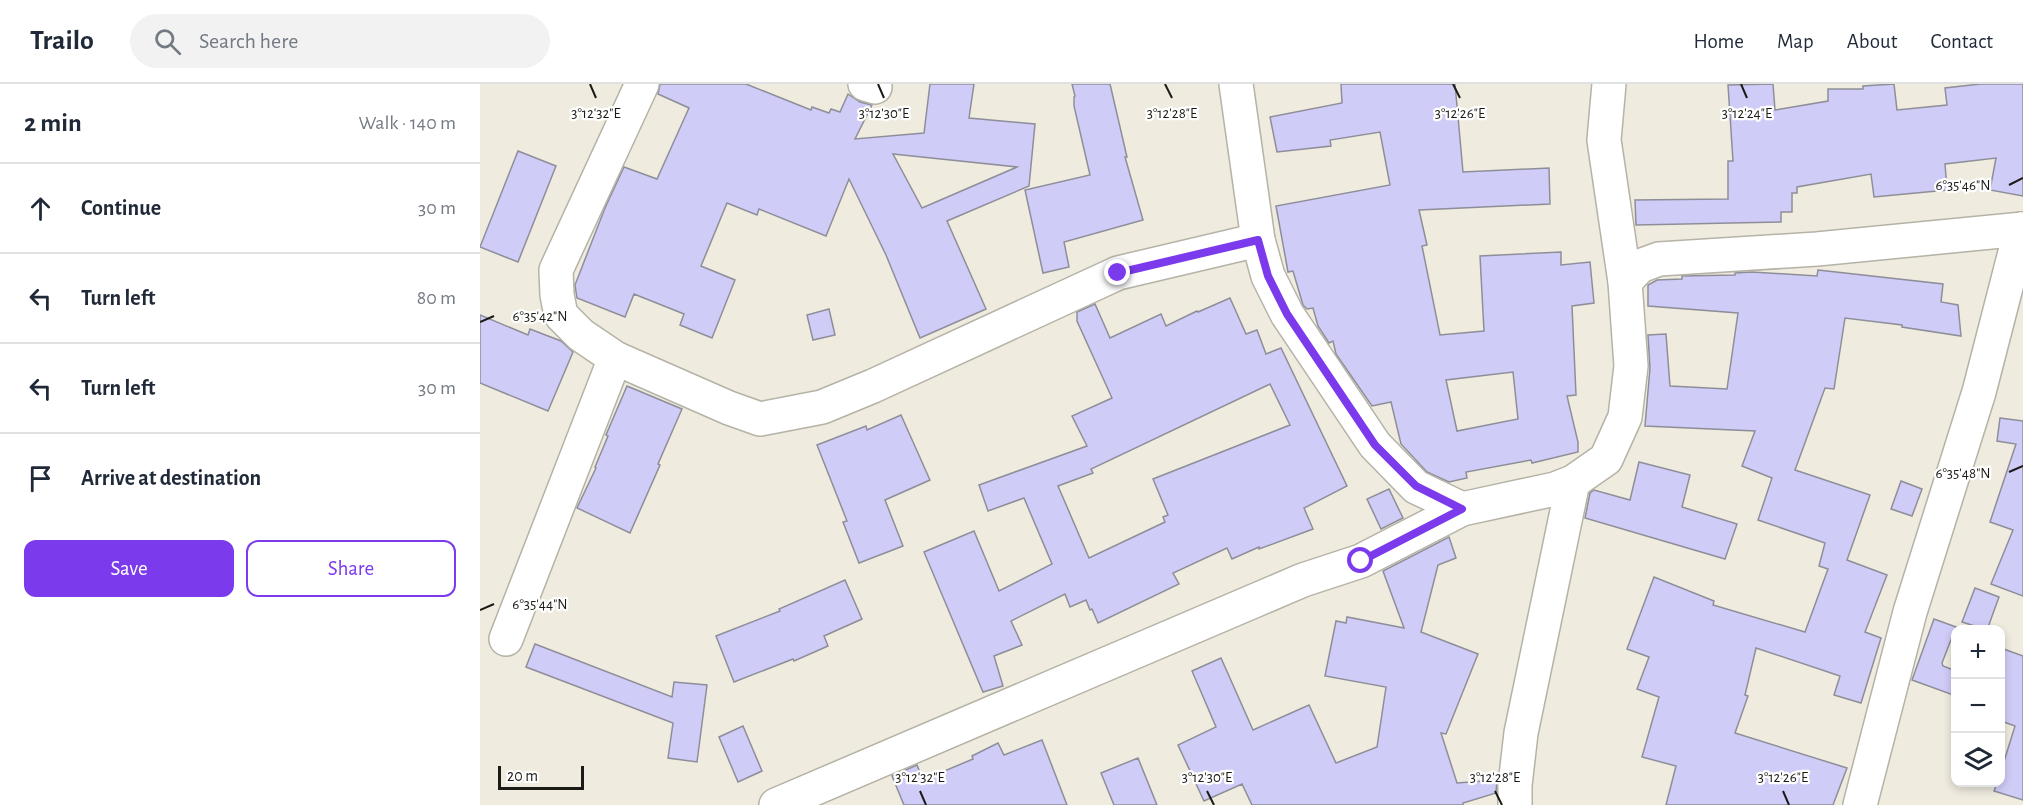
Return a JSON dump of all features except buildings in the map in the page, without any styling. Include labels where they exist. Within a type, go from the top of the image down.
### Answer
[{"type":"street","points":[[642,84],[556,270],[561,315],[581,335],[615,358],[729,408],[760,419],[822,407],[873,386],[1118,273],[1258,240]]},
{"type":"street","points":[[1236,84],[1258,240],[1268,276],[1287,314],[1375,445],[1416,486],[1462,509]]},
{"type":"street","points":[[776,805],[1303,580],[1361,561],[1462,509],[1555,489],[1573,482],[1606,459],[1624,417],[1631,366],[1625,282],[1604,140],[1609,84]]},
{"type":"street","points":[[1625,282],[1640,266],[1659,259],[1817,249],[2022,229],[1979,392],[1910,612],[1860,805]]},
{"type":"street","points":[[506,639],[615,358]]},
{"type":"street","points":[[1515,805],[1521,733],[1573,482]]},
{"type":"route","points":[[1118,273],[1258,240],[1268,276],[1287,314],[1375,445],[1416,486],[1462,509],[1361,561]]}]
